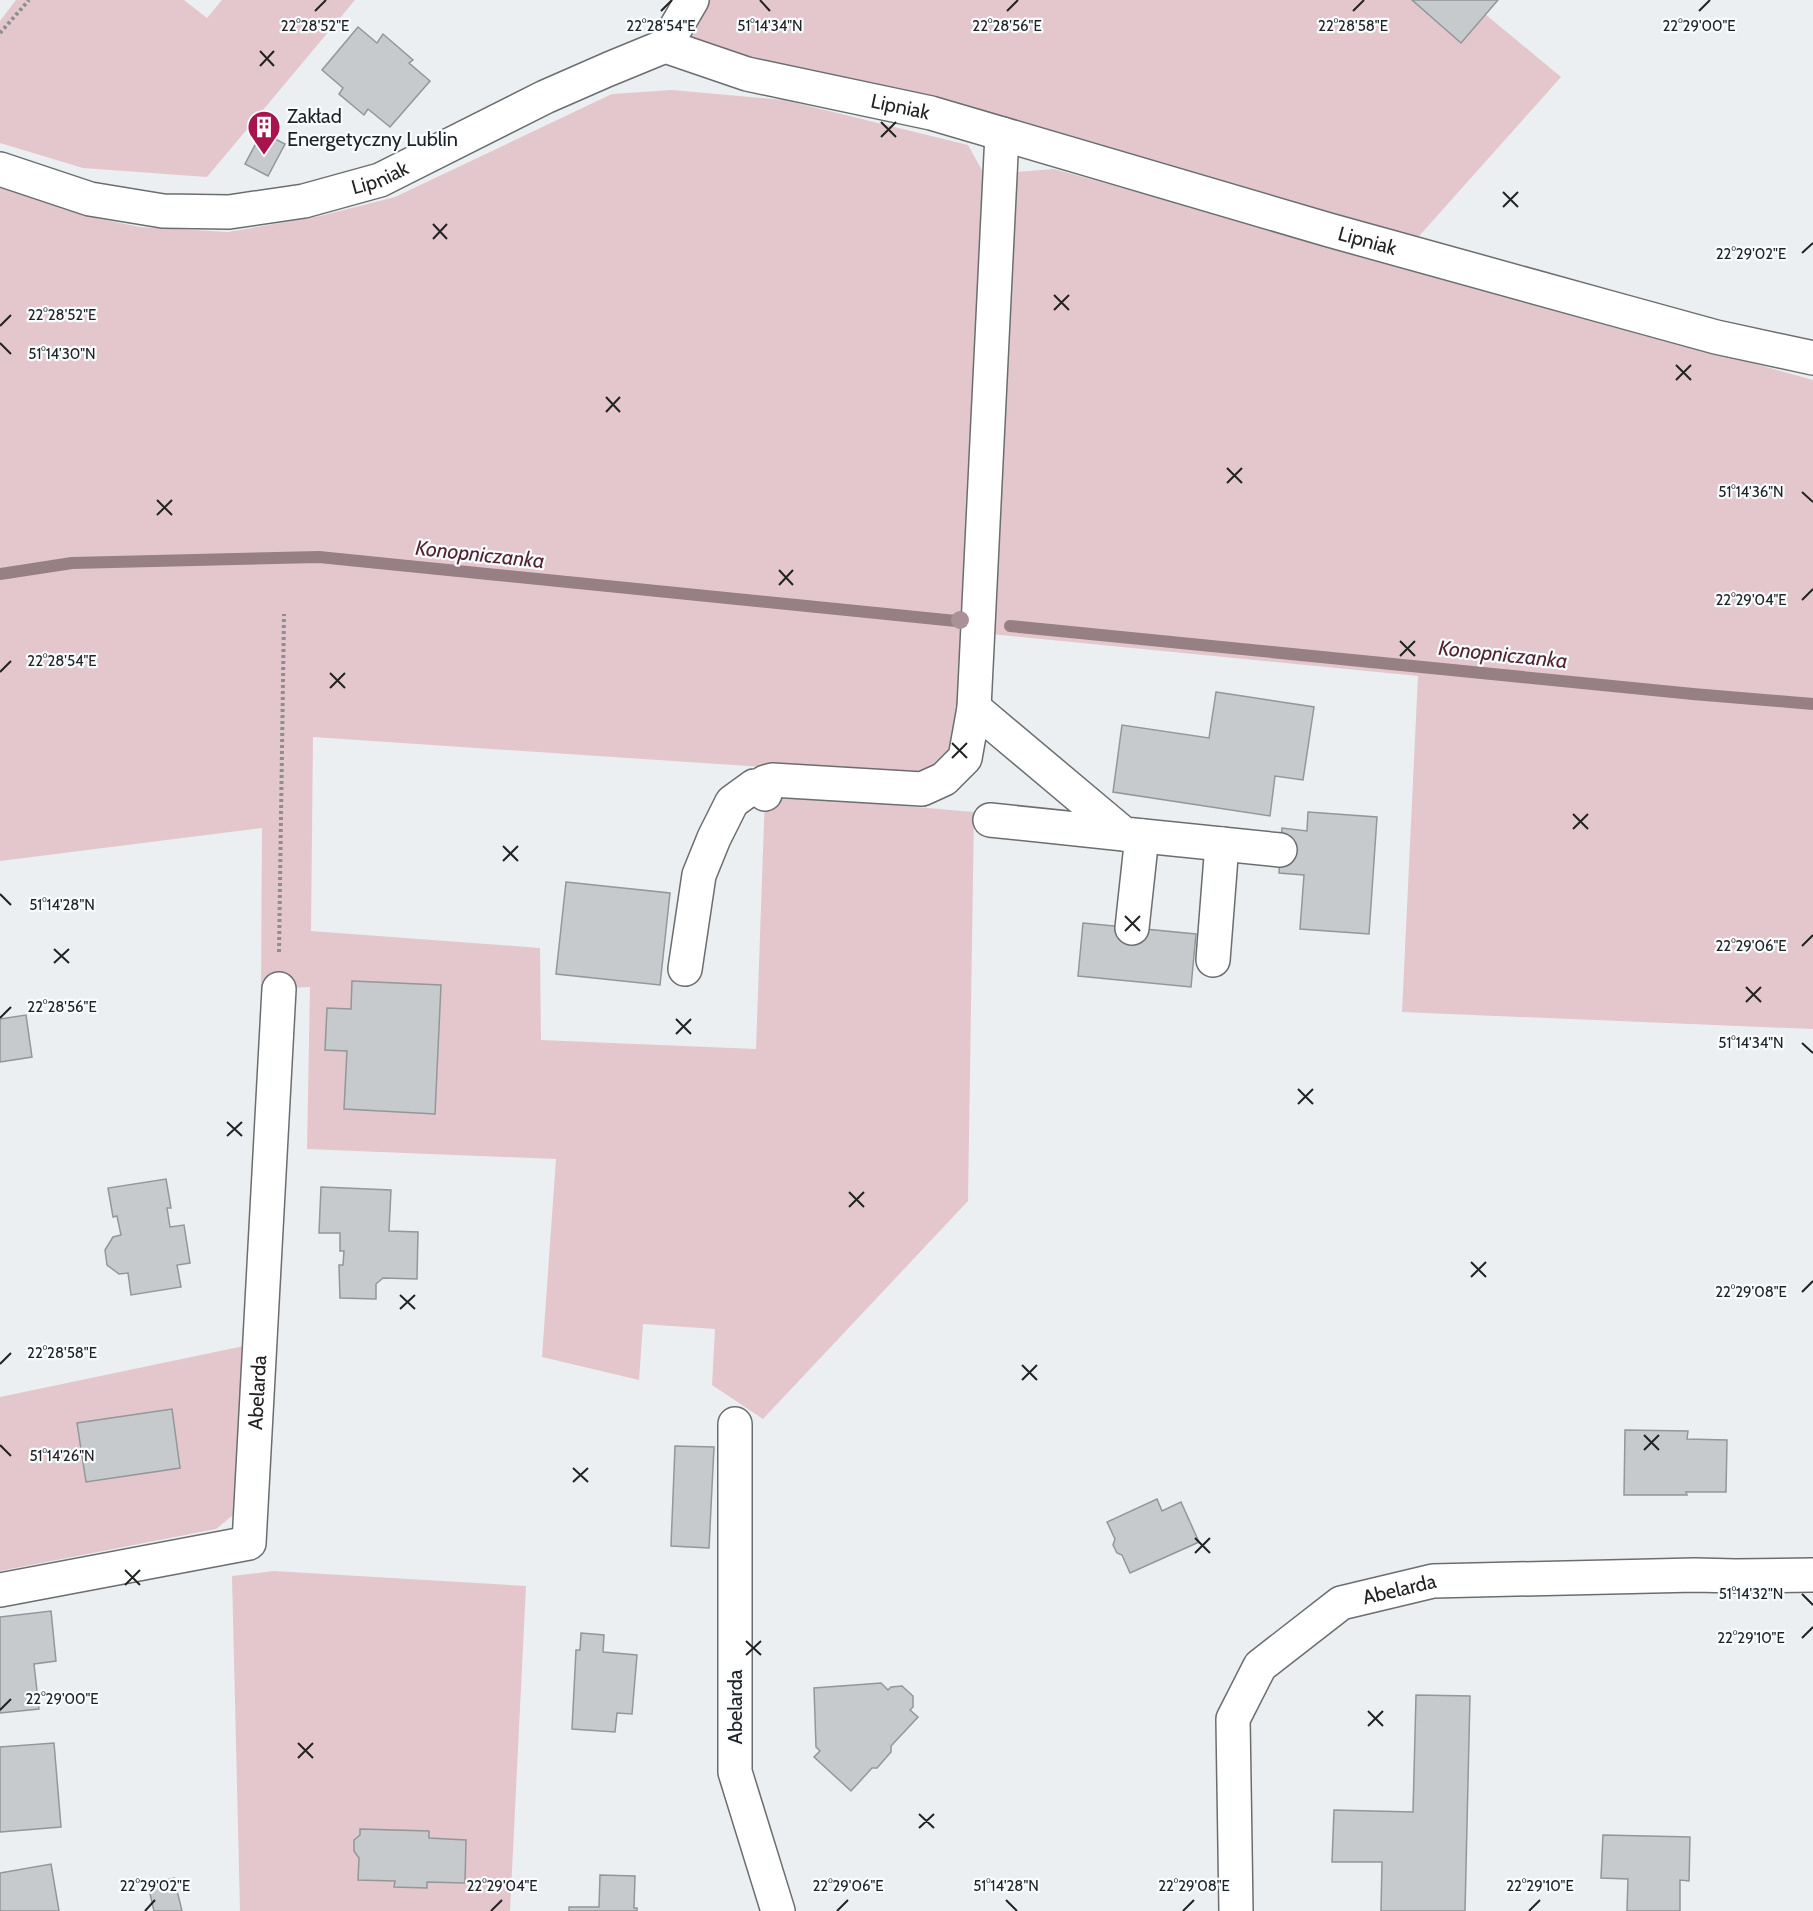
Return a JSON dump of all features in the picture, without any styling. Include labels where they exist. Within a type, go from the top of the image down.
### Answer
[{"type":"street","points":[[665,46],[692,0]]},
{"type":"street","name":"Lipniak","points":[[0,169],[90,199],[163,211],[229,212],[304,201],[380,180],[545,97],[665,46],[747,75],[931,113],[1329,230],[1716,337],[1813,358]]},
{"type":"street","points":[[685,969],[699,875],[732,802],[754,786],[765,794],[765,782],[772,780],[922,789],[944,779],[965,758],[974,708],[1002,134]]},
{"type":"street","points":[[974,708],[1133,835]]},
{"type":"street","points":[[990,820],[1280,850]]},
{"type":"street","points":[[1132,928],[1133,835]]},
{"type":"street","points":[[1213,960],[1222,844]]},
{"type":"street","name":"Abelarda","points":[[0,1590],[249,1543],[279,989]]},
{"type":"street","name":"Abelarda","points":[[735,1424],[735,1772],[778,1911]]},
{"type":"street","name":"Abelarda","points":[[1236,1911],[1233,1719],[1260,1666],[1341,1603],[1433,1581],[1695,1575],[1813,1575]]},
{"type":"path","points":[[0,33],[29,0]]},
{"type":"path","points":[[279,989],[284,614]]},
{"type":"shaded area","points":[[16,0],[184,0],[207,18],[222,0],[355,0],[207,177],[83,168],[0,143],[0,21]]},
{"type":"shaded area","points":[[690,0],[1468,0],[1561,77],[1412,244],[665,46]]},
{"type":"shaded area","points":[[672,90],[784,100],[968,145],[989,183],[963,699],[951,757],[928,778],[313,737],[311,931],[540,948],[541,1040],[756,1049],[765,794],[974,812],[968,1201],[763,1419],[712,1385],[715,1329],[643,1324],[639,1380],[542,1357],[556,1159],[307,1149],[310,987],[261,989],[262,828],[0,861],[0,188],[91,217],[140,227],[228,232],[320,216],[395,197],[612,94]]},
{"type":"shaded area","points":[[1054,169],[1813,380],[1813,1029],[1402,1012],[1418,676],[991,634],[1015,172]]},
{"type":"shaded area","points":[[244,1346],[238,1511],[216,1529],[0,1571],[0,1397]]},
{"type":"shaded area","points":[[274,1571],[526,1586],[510,1911],[240,1911],[232,1576]]},
{"type":"building","points":[[1412,0],[1498,0],[1461,43]]},
{"type":"building","points":[[358,27],[377,43],[383,34],[413,60],[409,63],[430,81],[390,127],[368,109],[364,115],[339,94],[343,88],[322,70]]},
{"type":"building","name":"Zakład Energetyczny Lublin","points":[[262,132],[285,144],[268,176],[245,164]]},
{"type":"building","points":[[1216,692],[1314,707],[1303,780],[1275,776],[1270,816],[1113,792],[1122,725],[1209,738]]},
{"type":"building","points":[[1308,812],[1377,817],[1369,934],[1300,929],[1304,875],[1279,873],[1282,828],[1307,831]]},
{"type":"building","points":[[566,882],[670,893],[660,985],[556,974]]},
{"type":"building","points":[[1083,923],[1196,934],[1191,987],[1078,976]]},
{"type":"building","points":[[352,981],[441,985],[435,1114],[344,1109],[347,1051],[325,1050],[327,1008],[351,1009]]},
{"type":"building","points":[[26,1015],[32,1057],[0,1062],[0,1019]]},
{"type":"building","points":[[166,1179],[171,1208],[167,1208],[170,1227],[184,1225],[190,1263],[177,1265],[181,1287],[131,1295],[128,1273],[119,1274],[107,1265],[105,1250],[113,1237],[121,1235],[117,1216],[113,1217],[108,1188]]},
{"type":"building","points":[[321,1187],[391,1190],[389,1231],[418,1232],[417,1279],[383,1278],[376,1284],[376,1299],[340,1298],[339,1265],[343,1265],[344,1251],[340,1251],[340,1233],[319,1233]]},
{"type":"building","points":[[172,1409],[180,1468],[86,1482],[77,1423]]},
{"type":"building","points":[[1625,1430],[1688,1431],[1687,1439],[1727,1440],[1726,1492],[1686,1492],[1687,1495],[1624,1495]]},
{"type":"building","points":[[675,1446],[714,1447],[709,1548],[671,1546]]},
{"type":"building","points":[[1157,1499],[1162,1511],[1181,1502],[1199,1542],[1130,1573],[1122,1555],[1117,1553],[1113,1545],[1115,1539],[1107,1522]]},
{"type":"building","points":[[51,1611],[56,1661],[34,1664],[39,1709],[0,1713],[0,1617]]},
{"type":"building","points":[[581,1633],[604,1635],[603,1652],[637,1655],[632,1714],[617,1713],[615,1732],[572,1729],[576,1650],[580,1650]]},
{"type":"building","points":[[881,1683],[888,1690],[891,1687],[902,1686],[913,1696],[913,1707],[910,1710],[918,1717],[891,1746],[891,1752],[877,1768],[872,1768],[851,1791],[814,1757],[820,1751],[816,1747],[814,1688]]},
{"type":"building","points":[[1416,1695],[1470,1696],[1465,1911],[1381,1911],[1382,1862],[1332,1862],[1334,1810],[1413,1812]]},
{"type":"building","points":[[54,1743],[61,1827],[0,1832],[0,1747]]},
{"type":"building","points":[[360,1829],[429,1831],[429,1838],[466,1840],[465,1883],[427,1882],[427,1888],[394,1887],[395,1881],[358,1880],[359,1858],[354,1851],[354,1840],[360,1835]]},
{"type":"building","points":[[1603,1835],[1690,1837],[1689,1881],[1680,1880],[1680,1911],[1627,1911],[1628,1879],[1601,1878]]},
{"type":"building","points":[[51,1864],[59,1911],[0,1911],[0,1873]]},
{"type":"building","points":[[600,1875],[635,1876],[634,1908],[637,1908],[637,1911],[569,1911],[569,1907],[599,1907]]},
{"type":"building","points":[[174,1878],[182,1911],[154,1911],[148,1885]]},
{"type":"waterway","name":"Konopniczanka","points":[[0,574],[72,563],[319,557],[956,621]]},
{"type":"waterway","name":"Konopniczanka","points":[[1010,626],[1813,704]]},
{"type":"place","name":"Zakład Energetyczny Lublin","points":[[264,156]]}]
